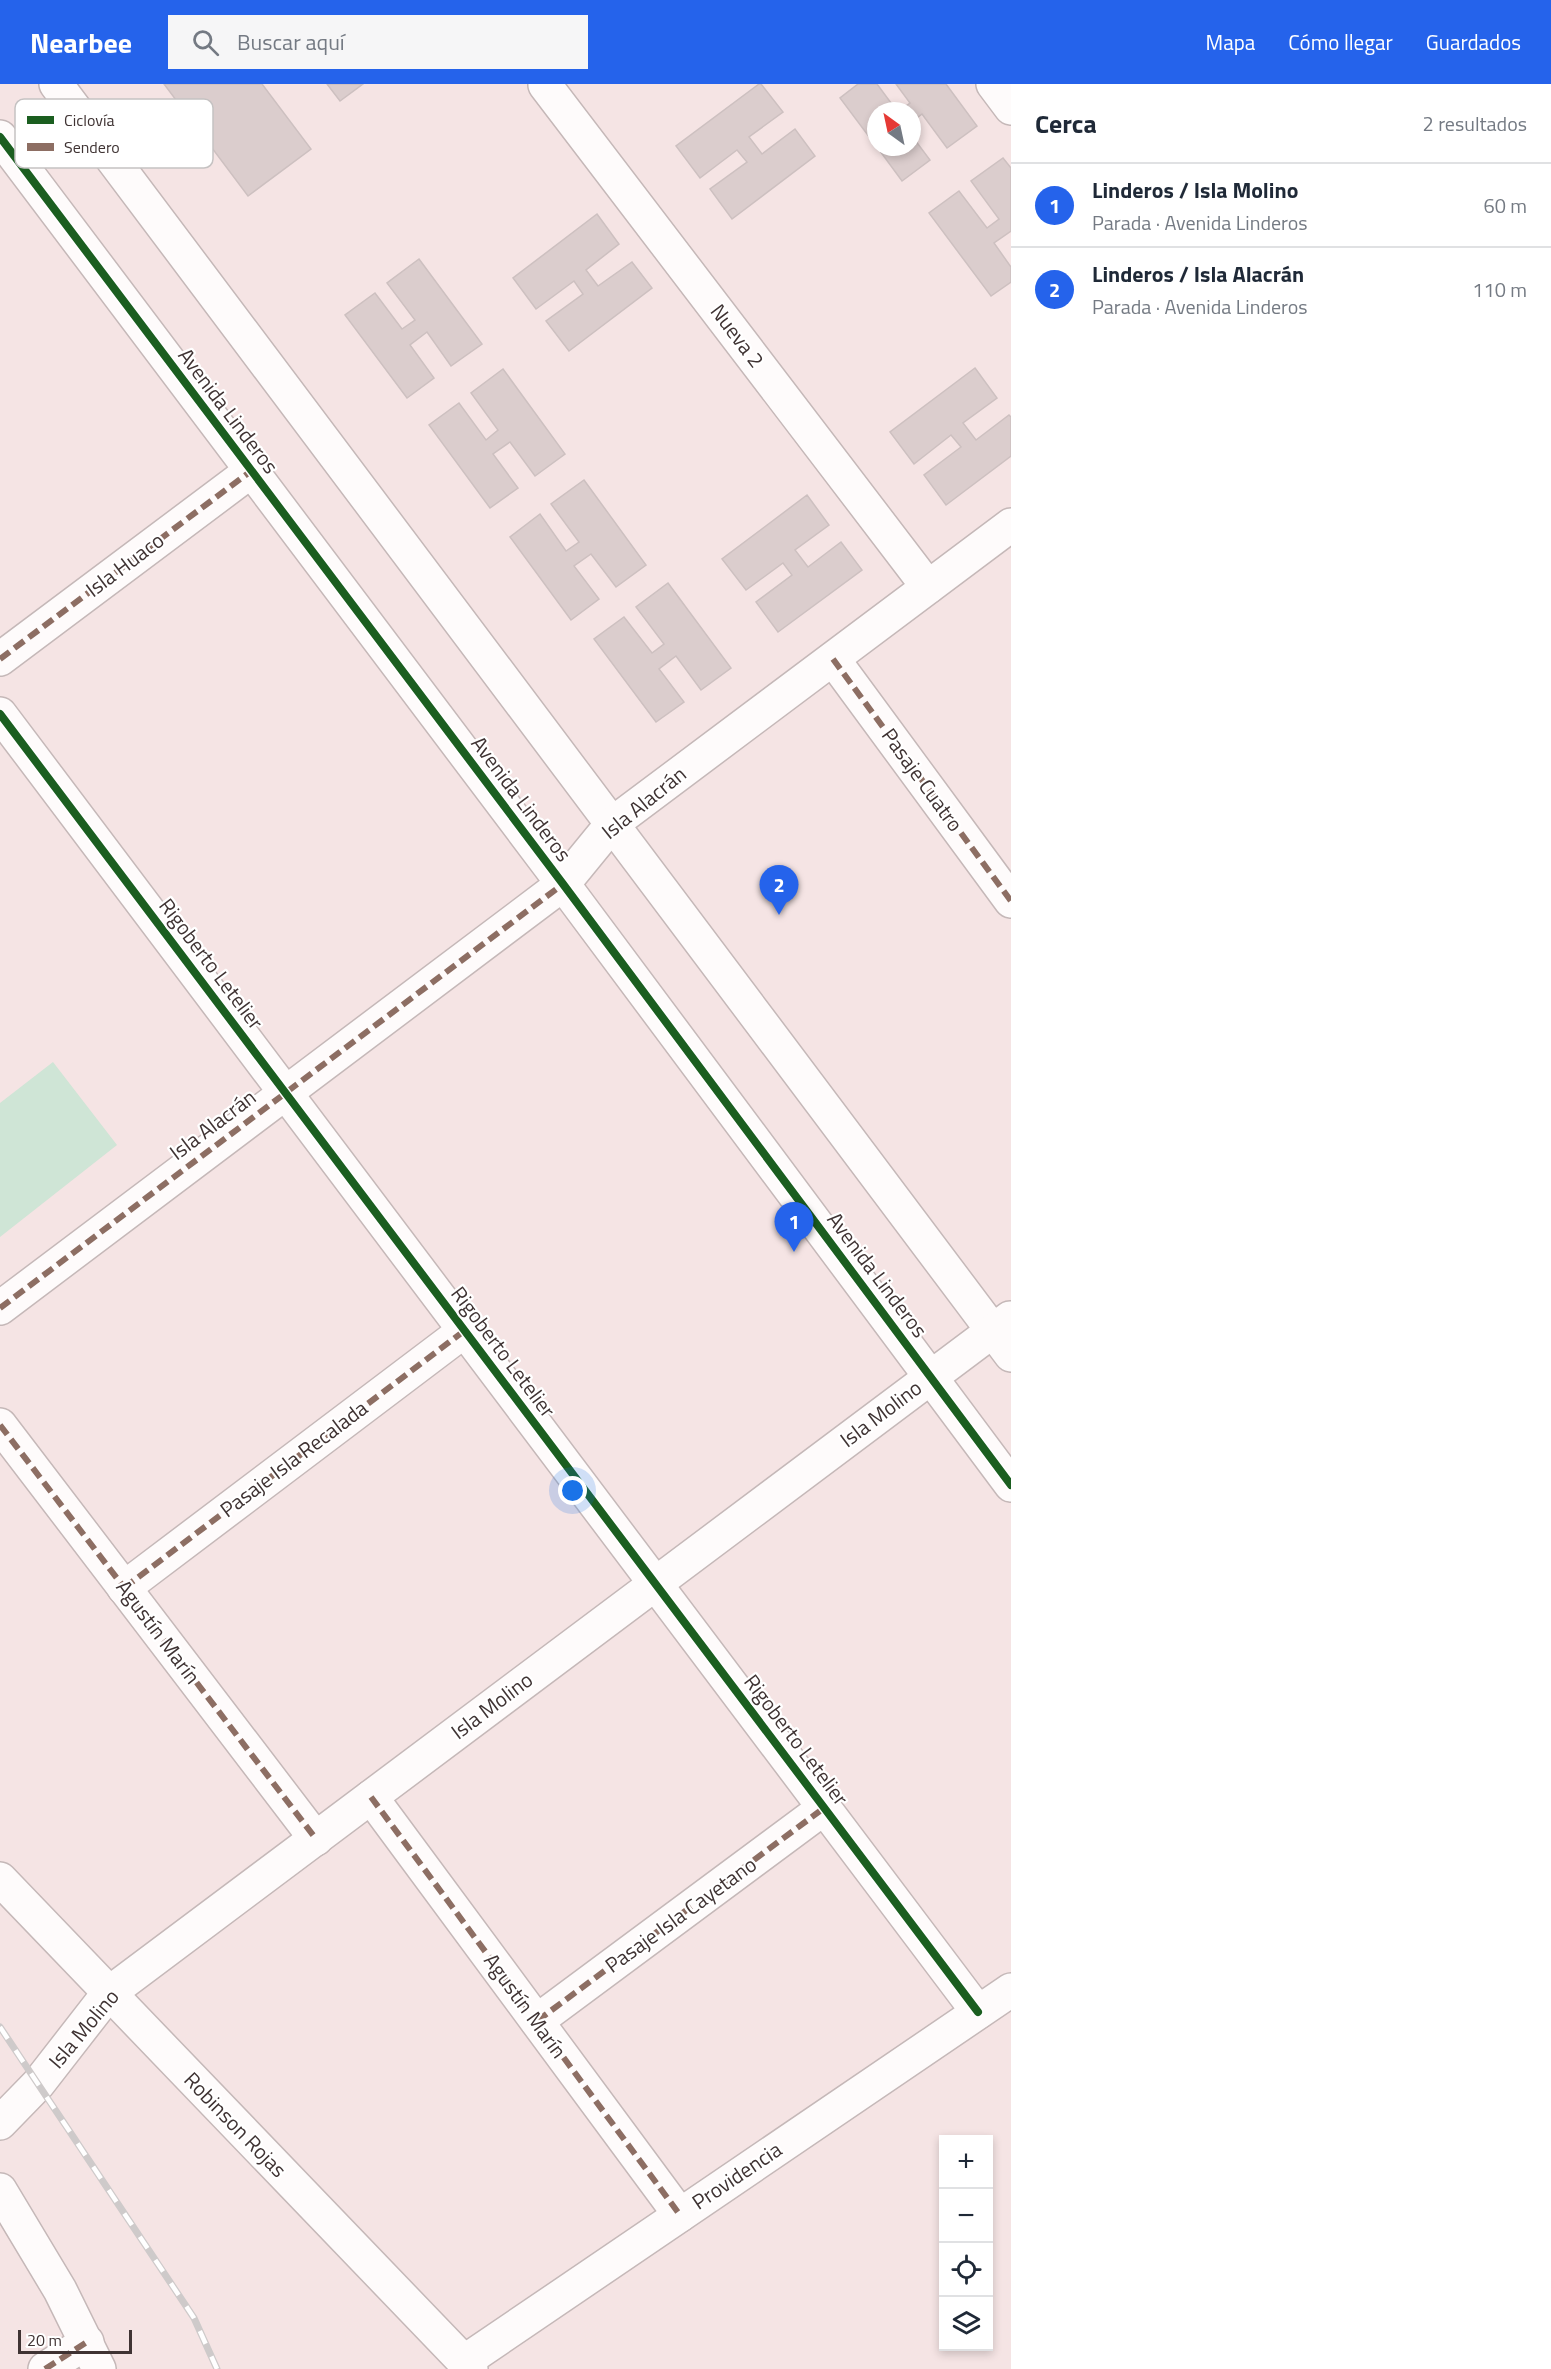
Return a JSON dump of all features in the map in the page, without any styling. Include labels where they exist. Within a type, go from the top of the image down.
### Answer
[{"type":"street","points":[[56,84],[67,99]]},
{"type":"street","points":[[993,84],[1011,108]]},
{"type":"street","name":"Nueva 2","points":[[545,85],[928,587]]},
{"type":"street","name":"Avenida Linderos","points":[[0,137],[15,157]]},
{"type":"street","name":"Avenida Linderos","points":[[23,168],[563,884],[1011,1485]]},
{"type":"street","points":[[119,168],[612,824],[1005,1334]]},
{"type":"street","name":"Isla Huaco","points":[[0,659],[251,471]]},
{"type":"street","name":"Isla Alacrán","points":[[0,1308],[563,884],[612,824],[1011,525]]},
{"type":"street","name":"Pasaje Cuatro","points":[[833,659],[1011,901]]},
{"type":"street","name":"Rigoberto Letelier","points":[[0,714],[978,2012]]},
{"type":"street","name":"Pasaje Isla Recalada","points":[[124,1588],[464,1331]]},
{"type":"street","name":"Isla Molino","points":[[0,2123],[38,2084],[108,1994],[930,1377],[1005,1334]]},
{"type":"street","name":"Agustín Marín","points":[[0,1425],[316,1839]]},
{"type":"street","name":"Agustín Marín","points":[[371,1797],[680,2215]]},
{"type":"street","name":"Pasaje Isla Cayetano","points":[[537,2021],[824,1808]]},
{"type":"street","name":"Robinson Rojas","points":[[0,1879],[108,1994],[467,2365]]},
{"type":"street","name":"Providencia","points":[[467,2365],[680,2215],[1011,1990]]},
{"type":"street","points":[[0,2190],[60,2290],[93,2355],[45,2369]]},
{"type":"green space","points":[[53,1062],[117,1145],[0,1237],[0,1103]]},
{"type":"building","points":[[164,84],[262,84],[311,149],[248,196],[213,149],[213,99],[175,99]]},
{"type":"building","points":[[327,84],[363,84],[340,101]]},
{"type":"building","points":[[759,84],[783,112],[749,137],[762,154],[795,129],[815,156],[732,219],[710,189],[747,162],[737,150],[700,178],[676,146]]},
{"type":"building","points":[[858,84],[877,84],[890,102],[867,102],[867,134],[840,98]]},
{"type":"building","points":[[896,84],[946,84],[977,126],[947,148],[921,115],[921,102],[909,102]]},
{"type":"building","points":[[921,148],[930,160],[902,181],[884,156],[921,156]]},
{"type":"building","points":[[1003,158],[1011,168],[1011,231],[994,243],[1011,267],[1011,282],[991,296],[929,213],[959,191],[987,228],[999,219],[971,181]]},
{"type":"building","points":[[597,214],[619,244],[586,270],[598,286],[632,262],[652,288],[569,351],[546,321],[583,294],[574,281],[536,309],[513,278]]},
{"type":"building","points":[[419,259],[482,344],[451,366],[427,332],[410,345],[434,378],[407,398],[345,315],[375,293],[402,329],[415,320],[387,283]]},
{"type":"building","points":[[975,368],[997,398],[963,423],[976,440],[1009,415],[1011,417],[1011,456],[946,505],[924,475],[961,447],[951,435],[914,464],[890,432]]},
{"type":"building","points":[[503,369],[565,454],[535,476],[510,442],[493,454],[518,488],[490,508],[429,425],[459,403],[486,440],[498,430],[471,393]]},
{"type":"building","points":[[584,480],[646,565],[616,587],[591,554],[574,566],[599,599],[571,620],[510,537],[540,514],[566,551],[579,542],[551,504]]},
{"type":"building","points":[[807,495],[829,525],[795,550],[808,567],[841,542],[862,570],[778,632],[756,602],[792,575],[783,563],[746,590],[722,559]]},
{"type":"building","points":[[668,583],[731,668],[701,690],[676,656],[659,669],[684,702],[656,722],[594,639],[624,617],[652,653],[664,644],[636,607]]},
{"type":"railway","points":[[0,2027],[194,2318],[217,2369]]},
{"type":"marked path","points":[[0,659],[251,471]]},
{"type":"marked path","points":[[833,659],[1011,901]]},
{"type":"marked path","points":[[0,1308],[563,884]]},
{"type":"marked path","points":[[124,1588],[464,1331]]},
{"type":"marked path","points":[[0,1425],[316,1839]]},
{"type":"marked path","points":[[371,1797],[680,2215]]},
{"type":"marked path","points":[[537,2021],[824,1808]]},
{"type":"marked path","points":[[45,2369],[87,2342]]},
{"type":"cycle path","points":[[0,137],[15,157]]},
{"type":"cycle path","points":[[23,168],[563,884],[1011,1485]]},
{"type":"cycle path","points":[[0,714],[978,2012]]},
{"type":"place","name":"Linderos / Isla Alacrán","points":[[779,915]]},
{"type":"place","name":"Linderos / Isla Molino","points":[[794,1252]]}]
